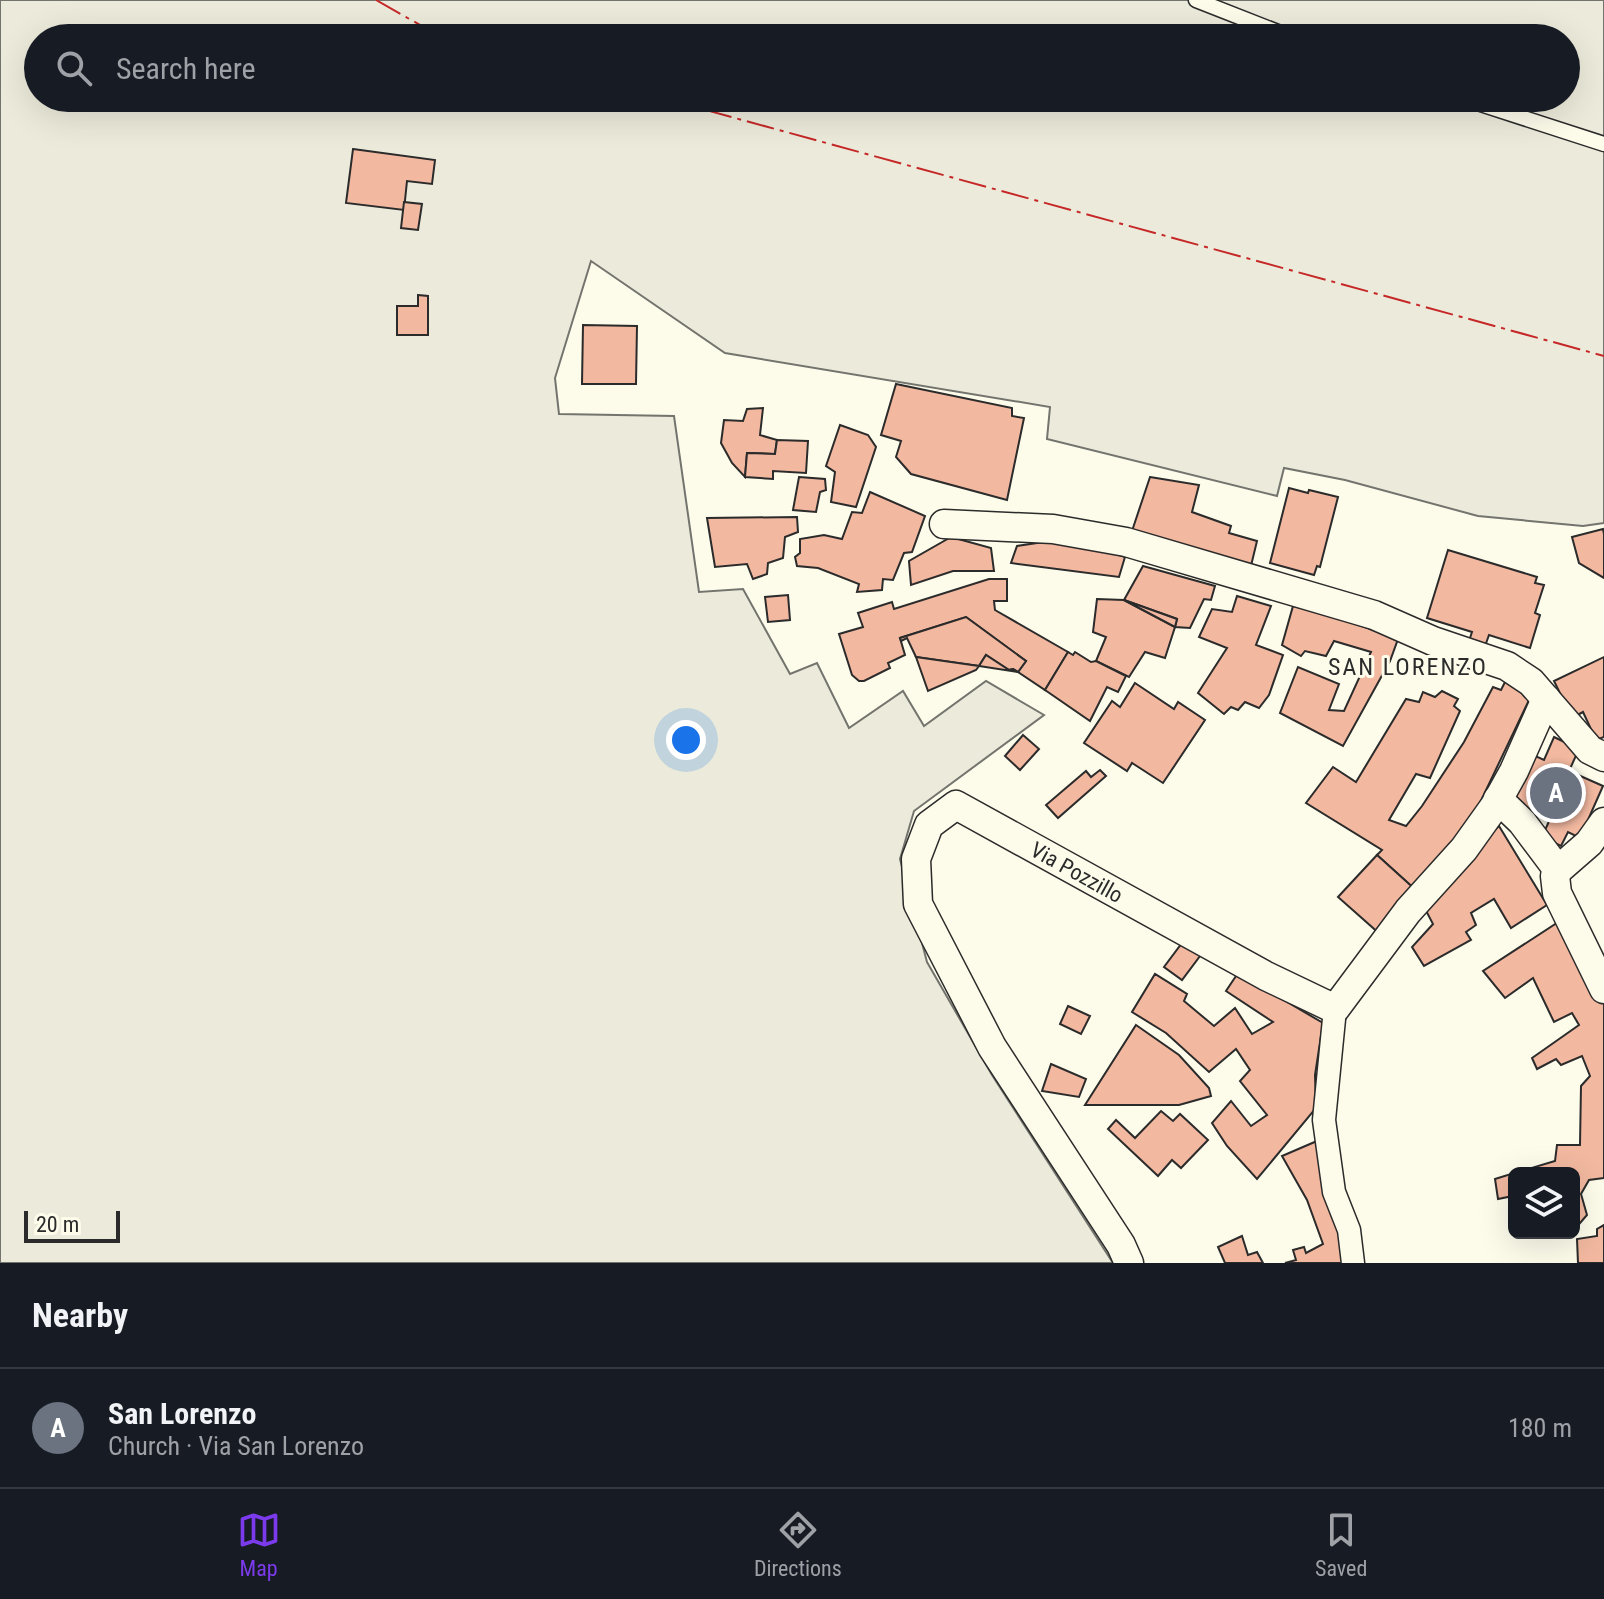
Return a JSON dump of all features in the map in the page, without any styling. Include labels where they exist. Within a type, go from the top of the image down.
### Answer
[{"type":"street","points":[[944,524],[1053,529],[1126,542],[1374,615],[1433,641],[1507,666],[1531,682],[1590,750],[1604,757]]},
{"type":"street","points":[[1353,1263],[1349,1230],[1334,1192],[1324,1120],[1335,1009],[1408,911],[1464,849],[1498,799],[1546,699]]},
{"type":"street","points":[[1498,799],[1522,822],[1558,870]]},
{"type":"street","name":"Via Pozzillo","points":[[1129,1263],[1121,1245],[992,1047],[918,904],[916,859],[929,825],[956,805],[1266,976],[1335,1009]]},
{"type":"street","points":[[1604,822],[1589,843],[1555,876],[1557,893],[1604,989]]},
{"type":"lane","points":[[1196,0],[1257,24]]},
{"type":"lane","points":[[1505,112],[1604,144]]},
{"type":"shaded area","points":[[0,0],[1604,0],[1604,523],[1583,526],[1478,516],[1345,480],[1284,468],[1277,496],[1047,439],[1050,407],[725,353],[591,261],[555,378],[559,414],[674,416],[699,592],[743,589],[790,674],[817,663],[849,728],[903,691],[924,726],[986,681],[1044,715],[914,811],[900,859],[927,962],[992,1075],[1113,1263],[0,1263]]},
{"type":"building","points":[[353,149],[435,160],[432,184],[407,181],[404,210],[346,203]]},
{"type":"building","points":[[404,202],[422,204],[418,230],[401,228]]},
{"type":"building","points":[[418,295],[428,296],[428,335],[397,335],[397,306],[418,306]]},
{"type":"building","points":[[583,325],[637,326],[636,384],[582,384]]},
{"type":"building","points":[[896,384],[1012,408],[1012,416],[1024,418],[1007,500],[911,474],[896,457],[901,441],[881,435]]},
{"type":"building","points":[[763,408],[760,435],[777,440],[775,454],[747,453],[745,477],[732,463],[721,443],[724,420],[743,421],[747,409]]},
{"type":"building","points":[[840,425],[868,435],[876,447],[856,507],[831,502],[835,472],[826,466]]},
{"type":"building","points":[[777,440],[808,441],[806,473],[773,471],[773,479],[745,477],[747,453],[775,454]]},
{"type":"building","points":[[799,477],[825,479],[826,490],[820,492],[816,512],[793,510]]},
{"type":"building","points":[[1150,477],[1199,485],[1192,512],[1231,526],[1229,533],[1257,541],[1250,570],[1132,531]]},
{"type":"building","points":[[1289,488],[1338,497],[1320,567],[1317,566],[1314,575],[1270,563]]},
{"type":"building","points":[[870,492],[925,516],[912,552],[904,553],[893,580],[883,579],[882,590],[857,592],[859,584],[818,568],[797,566],[795,557],[800,553],[800,539],[824,535],[842,539],[852,512],[862,513]]},
{"type":"building","points":[[797,517],[798,532],[785,537],[783,558],[768,563],[767,574],[753,579],[747,564],[715,567],[707,518]]},
{"type":"building","points":[[1603,529],[1604,578],[1579,563],[1572,537]]},
{"type":"building","points":[[951,537],[991,548],[994,571],[953,571],[911,585],[909,561]]},
{"type":"building","points":[[1057,540],[1093,546],[1125,557],[1119,577],[1011,563],[1017,546]]},
{"type":"building","points":[[1448,550],[1537,577],[1535,583],[1544,585],[1535,613],[1540,615],[1530,648],[1489,635],[1484,649],[1468,644],[1472,632],[1427,618]]},
{"type":"building","points":[[1143,566],[1215,586],[1211,600],[1204,599],[1190,628],[1175,627],[1177,619],[1124,600]]},
{"type":"building","points":[[989,579],[1007,579],[1007,601],[994,601],[995,610],[1068,652],[1045,690],[1018,672],[1026,661],[966,617],[900,638],[905,655],[888,663],[890,668],[864,681],[852,675],[839,634],[863,627],[858,613],[892,602],[894,609]]},
{"type":"building","points":[[788,595],[790,620],[768,622],[765,597]]},
{"type":"building","points":[[1237,596],[1271,606],[1256,645],[1283,655],[1269,695],[1259,708],[1245,702],[1238,710],[1231,707],[1224,714],[1198,693],[1227,648],[1199,637],[1212,609],[1232,612]]},
{"type":"building","points":[[1097,599],[1124,600],[1175,627],[1165,658],[1145,652],[1129,677],[1096,661],[1106,637],[1093,632]]},
{"type":"building","points":[[1124,600],[1177,619],[1175,627]]},
{"type":"building","points":[[1293,606],[1334,616],[1398,639],[1390,661],[1343,746],[1280,713],[1298,667],[1339,684],[1329,710],[1344,711],[1371,652],[1334,641],[1326,656],[1305,651],[1301,656],[1282,645]]},
{"type":"building","points":[[966,617],[1026,661],[1018,672],[1009,670],[986,655],[979,666],[916,657],[907,638],[901,641],[900,638]]},
{"type":"building","points":[[1068,652],[1073,655],[1075,652],[1126,676],[1118,692],[1107,687],[1090,721],[1045,690]]},
{"type":"building","points":[[986,655],[1009,670],[1018,672],[979,666]]},
{"type":"building","points":[[916,657],[979,666],[928,691]]},
{"type":"building","points":[[1604,657],[1604,737],[1596,740],[1583,712],[1572,718],[1554,681]]},
{"type":"building","points":[[1505,682],[1530,698],[1467,830],[1418,892],[1377,855],[1382,850],[1306,803],[1333,767],[1356,782],[1406,699],[1419,702],[1423,692],[1435,697],[1442,691],[1458,699],[1454,706],[1460,711],[1430,778],[1416,774],[1389,820],[1406,826],[1464,742],[1493,687],[1501,690]]},
{"type":"building","points":[[1135,683],[1174,709],[1178,702],[1205,720],[1163,783],[1132,763],[1127,771],[1084,743],[1112,701],[1120,707]]},
{"type":"building","points":[[1023,735],[1039,749],[1020,770],[1005,756]]},
{"type":"building","points":[[1554,737],[1579,749],[1569,771],[1603,786],[1580,838],[1568,832],[1561,846],[1542,837],[1550,819],[1509,801],[1531,754],[1544,760]]},
{"type":"building","points":[[1100,770],[1106,776],[1058,818],[1046,805],[1086,771],[1091,777]]},
{"type":"building","points":[[1499,826],[1547,905],[1511,928],[1494,899],[1471,913],[1476,925],[1466,932],[1471,940],[1424,966],[1412,947],[1433,924],[1422,903],[1472,849]]},
{"type":"building","points":[[1377,855],[1418,892],[1381,935],[1338,897]]},
{"type":"building","points":[[1563,919],[1604,1004],[1604,1178],[1589,1180],[1581,1194],[1587,1215],[1580,1223],[1580,1167],[1535,1167],[1555,1161],[1557,1145],[1580,1145],[1581,1086],[1590,1076],[1582,1056],[1561,1065],[1556,1059],[1537,1069],[1532,1058],[1579,1025],[1572,1013],[1554,1022],[1533,978],[1505,998],[1483,971]]},
{"type":"building","points":[[1185,939],[1203,952],[1182,980],[1164,967]]},
{"type":"building","points":[[1238,973],[1323,1023],[1315,1075],[1316,1108],[1257,1179],[1227,1146],[1212,1123],[1231,1101],[1251,1126],[1267,1115],[1240,1081],[1250,1070],[1236,1049],[1209,1072],[1166,1033],[1132,1012],[1155,974],[1187,994],[1184,1001],[1214,1026],[1235,1008],[1252,1034],[1273,1022],[1226,991]]},
{"type":"building","points":[[1068,1006],[1090,1016],[1081,1034],[1060,1024]]},
{"type":"building","points":[[1136,1025],[1179,1055],[1209,1088],[1211,1096],[1179,1105],[1085,1105]]},
{"type":"building","points":[[1051,1064],[1086,1079],[1079,1097],[1042,1091]]},
{"type":"building","points":[[1161,1111],[1173,1121],[1180,1114],[1208,1140],[1181,1168],[1172,1160],[1158,1176],[1108,1129],[1116,1120],[1135,1138]]},
{"type":"building","points":[[1317,1141],[1340,1228],[1342,1263],[1285,1263],[1296,1260],[1293,1250],[1304,1247],[1306,1253],[1323,1244],[1307,1200],[1282,1156]]},
{"type":"building","points":[[1508,1175],[1508,1197],[1498,1199],[1495,1179]]},
{"type":"building","points":[[1604,1225],[1604,1263],[1578,1263],[1577,1239],[1597,1236],[1597,1229]]},
{"type":"building","points":[[1242,1236],[1248,1255],[1257,1252],[1263,1263],[1225,1263],[1218,1247]]},
{"type":"power","points":[[376,0],[418,24]]},
{"type":"power","points":[[713,112],[1604,356]]},
{"type":"place","name":"San Lorenzo","points":[[1556,793]]},
{"type":"district","name":"SAN LORENZO","points":[[1408,667]]}]
